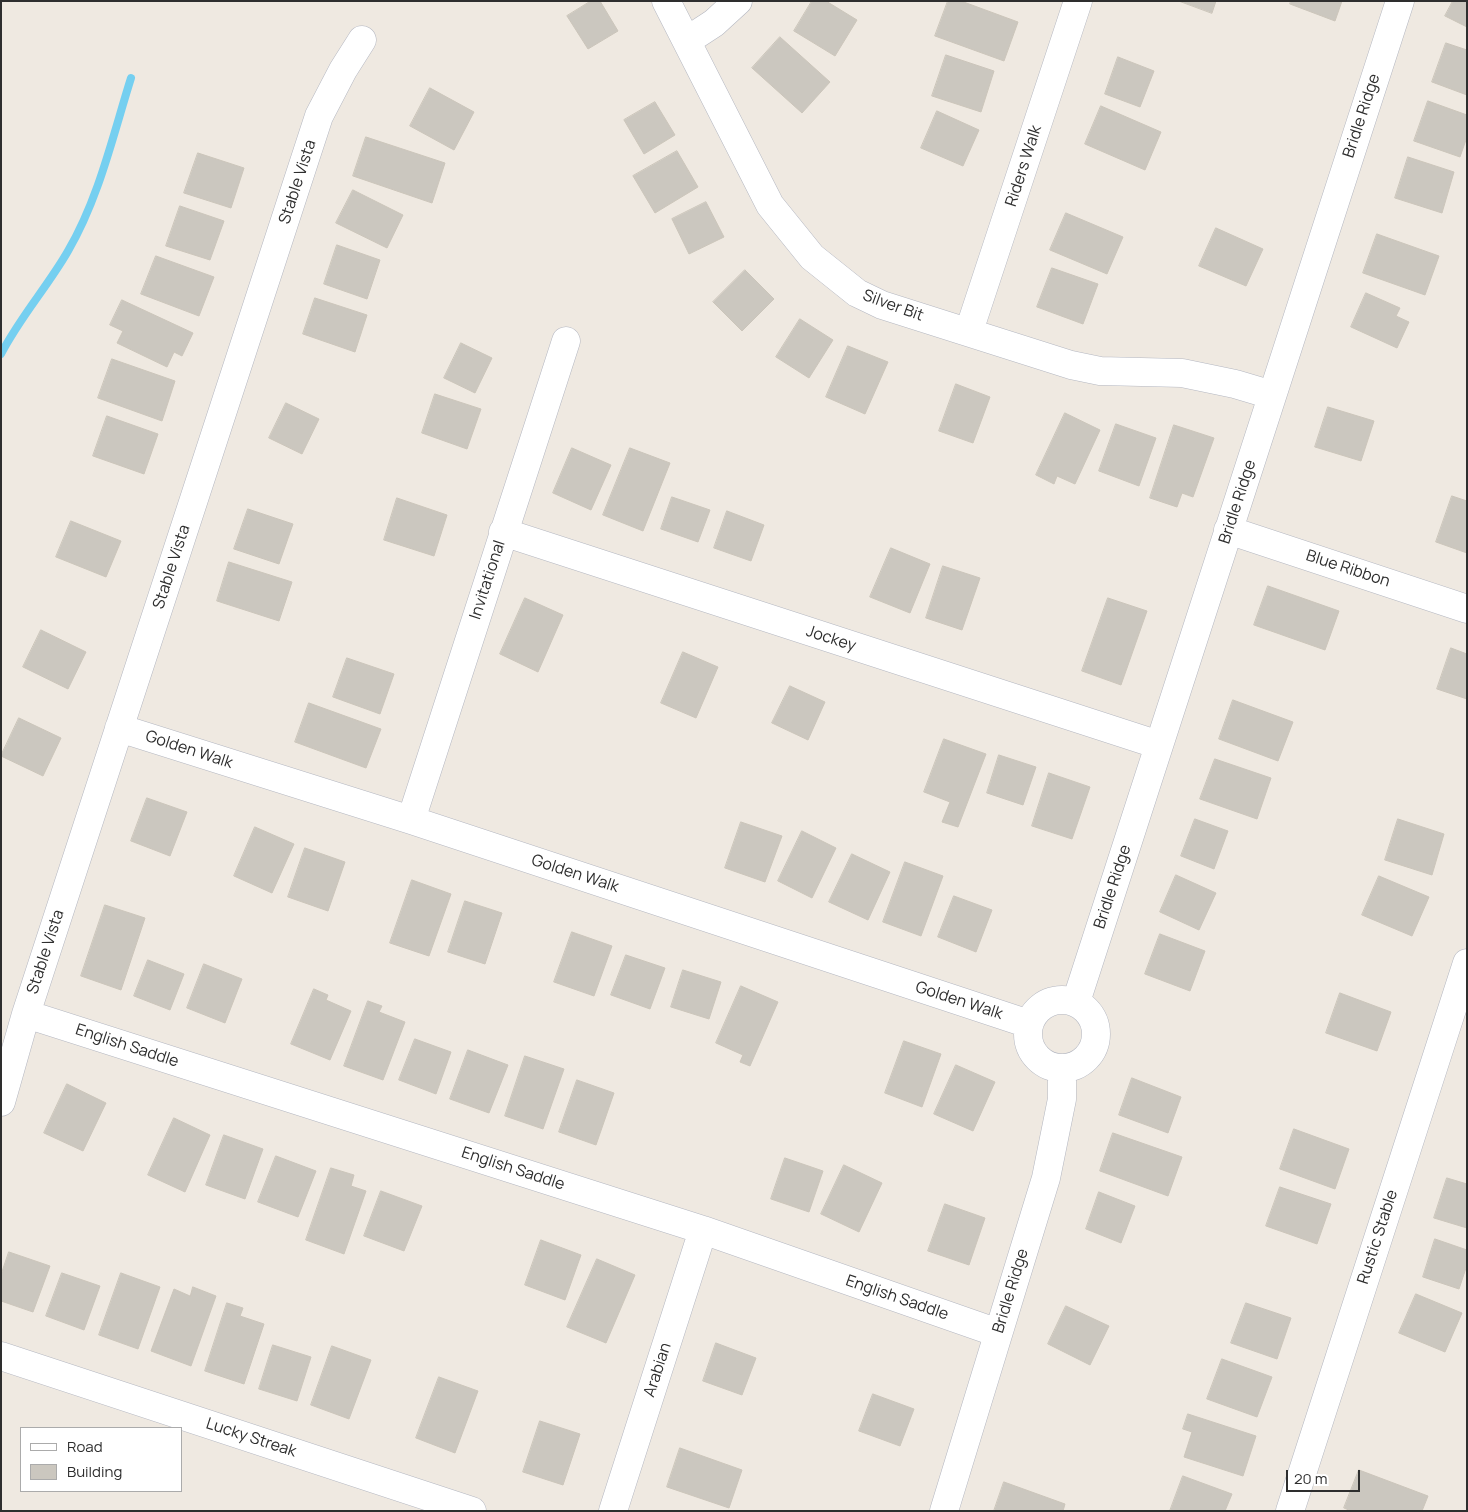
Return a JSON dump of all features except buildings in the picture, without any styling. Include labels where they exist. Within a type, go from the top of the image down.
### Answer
[{"type":"street","name":"Silver Bit","points":[[666,1],[688,40],[770,205],[812,257],[856,293],[882,305],[1071,365],[1100,371],[1182,373],[1235,384],[1272,396]]},
{"type":"street","points":[[688,40],[714,24],[738,1]]},
{"type":"street","name":"Riders Walk","points":[[969,332],[1078,1]]},
{"type":"street","name":"Bridle Ridge","points":[[1076,1002],[1400,1]]},
{"type":"street","name":"Stable Vista","points":[[1,1102],[26,1014],[319,116],[338,78],[362,40]]},
{"type":"street","name":"Invitational","points":[[411,820],[566,341]]},
{"type":"street","name":"Blue Ribbon","points":[[1228,530],[1467,609]]},
{"type":"street","name":"Jockey","points":[[503,532],[1159,745]]},
{"type":"street","name":"Golden Walk","points":[[119,728],[411,820],[1029,1024]]},
{"type":"street","name":"Rustic Stable","points":[[1290,1511],[1467,964]]},
{"type":"street","points":[[1062,999],[1076,1002],[1086,1008],[1093,1018],[1096,1029],[1096,1041],[1092,1052],[1084,1061],[1074,1066],[1062,1068],[1049,1066],[1039,1059],[1031,1049],[1028,1037],[1029,1024],[1036,1012],[1048,1003],[1062,999]]},
{"type":"street","name":"English Saddle","points":[[26,1014],[702,1230],[998,1333]]},
{"type":"street","name":"Bridle Ridge","points":[[944,1511],[1046,1178],[1062,1099],[1062,1068]]},
{"type":"street","name":"Arabian","points":[[613,1511],[702,1230]]},
{"type":"street","name":"Lucky Streak","points":[[1,1356],[472,1511]]},
{"type":"waterway","points":[[1,354],[60,264],[79,231],[97,188],[131,78]]}]
